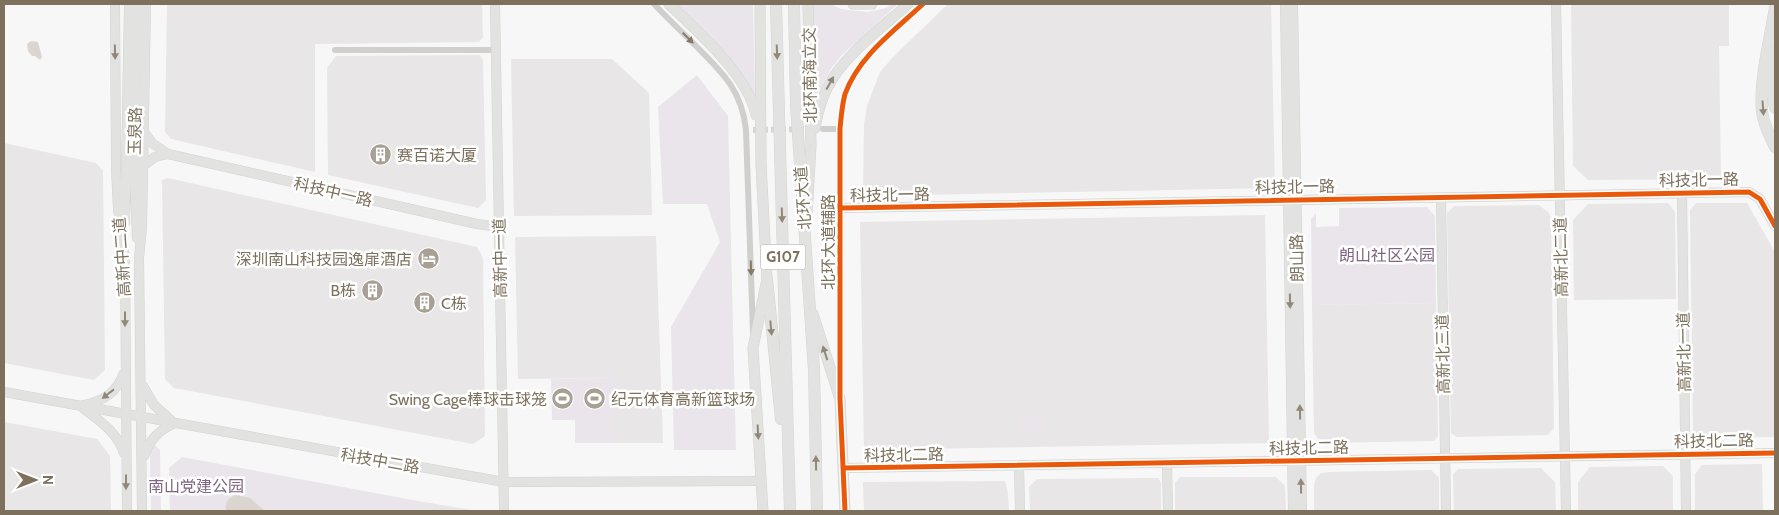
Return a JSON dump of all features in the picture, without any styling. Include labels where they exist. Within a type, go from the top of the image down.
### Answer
[{"type":"highway","name":"北环大道","points":[[776,4],[790,510]]},
{"type":"highway","name":"北环大道","points":[[794,4],[796,104],[814,370],[817,511]]},
{"type":"highway","points":[[1775,8],[1762,95],[1762,112],[1775,148]]},
{"type":"highway","points":[[1775,55],[1771,90],[1775,108]]},
{"type":"highway","points":[[767,279],[790,510]]},
{"type":"main road","points":[[669,4],[728,63],[747,89],[753,101],[756,114],[761,164]]},
{"type":"main road","points":[[760,4],[761,164],[767,279],[753,348],[762,511]]},
{"type":"main road","name":"北环南海立交","points":[[808,4],[811,146]]},
{"type":"main road","points":[[854,4],[872,4]]},
{"type":"main road","points":[[811,146],[821,102],[834,77],[857,51],[908,4]]},
{"type":"main road","name":"北环大道辅路","points":[[806,241],[811,146]]},
{"type":"main road","points":[[808,299],[840,399]]},
{"type":"main road","name":"北环大道辅路","points":[[840,399],[845,511]]},
{"type":"street","name":"高新中二道","points":[[115,4],[116,168],[118,209],[125,258],[127,511]]},
{"type":"street","name":"玉泉路","points":[[125,258],[128,4]]},
{"type":"street","name":"玉泉路","points":[[137,4],[134,165],[135,220],[139,258]]},
{"type":"street","name":"高新中二道","points":[[142,511],[139,258],[144,132],[146,4]]},
{"type":"street","name":"高新中一道","points":[[495,4],[504,511]]},
{"type":"street","points":[[654,4],[723,73],[738,96],[750,130],[753,348]]},
{"type":"street","name":"北环大道辅路","points":[[840,399],[840,129],[845,96],[858,68],[866,57],[923,4]]},
{"type":"street","name":"朗山路","points":[[1285,4],[1292,200],[1297,461],[1294,511]]},
{"type":"street","name":"朗山路","points":[[1292,200],[1293,4]]},
{"type":"street","name":"高新北二道","points":[[1556,4],[1566,511]]},
{"type":"street","points":[[335,50],[496,50]]},
{"type":"street","points":[[824,129],[840,129]]},
{"type":"street","name":"科技中一路","points":[[144,132],[157,147],[168,154],[476,224],[499,227]]},
{"type":"street","points":[[143,166],[155,157],[168,154]]},
{"type":"street","name":"科技北一路","points":[[841,208],[1749,192],[1760,199],[1775,226]]},
{"type":"street","name":"高新北一道","points":[[1682,193],[1686,511]]},
{"type":"street","name":"高新北三道","points":[[1441,198],[1446,511]]},
{"type":"street","points":[[81,406],[94,403],[108,396],[126,372],[141,376],[154,405],[175,423],[156,434],[142,459]]},
{"type":"street","name":"科技中二路","points":[[4,392],[504,482],[761,481]]},
{"type":"street","points":[[81,406],[111,430],[120,443],[126,460]]},
{"type":"street","name":"科技北二路","points":[[843,468],[1775,453]]},
{"type":"street","name":"朗山路","points":[[1297,461],[1302,511]]},
{"type":"street","points":[[1167,463],[1168,511]]},
{"type":"street","points":[[1019,466],[1020,511]]},
{"type":"shaded area","points":[[167,4],[482,4],[483,37],[479,42],[315,44],[315,172],[171,139],[165,132]]},
{"type":"shaded area","points":[[948,4],[1271,4],[1275,188],[863,196],[864,124],[867,106],[880,72]]},
{"type":"shaded area","points":[[1571,4],[1729,4],[1729,46],[1719,46],[1721,179],[1588,180],[1573,166]]},
{"type":"shaded area","points":[[31,41],[38,42],[42,57],[40,60],[32,56],[28,51],[27,44]]},
{"type":"shaded area","points":[[480,55],[483,60],[486,200],[478,208],[328,175],[327,68],[336,56]]},
{"type":"shaded area","points":[[511,59],[612,59],[649,93],[652,215],[514,216]]},
{"type":"shaded area","points":[[4,143],[96,163],[103,171],[105,370],[94,380],[4,363]]},
{"type":"shaded area","points":[[168,178],[477,247],[483,258],[485,436],[473,444],[174,388],[165,379],[162,180]]},
{"type":"shaded area","points":[[1668,203],[1675,212],[1676,299],[1574,300],[1573,220],[1588,204]]},
{"type":"shaded area","points":[[1696,203],[1747,203],[1775,252],[1775,437],[1700,438],[1693,432],[1690,210]]},
{"type":"shaded area","points":[[1539,205],[1549,213],[1551,219],[1554,428],[1548,435],[1457,437],[1451,433],[1447,213],[1454,206]]},
{"type":"shaded area","points":[[1265,215],[1269,443],[864,450],[860,222]]},
{"type":"shaded area","points":[[656,236],[663,443],[615,443],[614,378],[518,379],[515,237]]},
{"type":"shaded area","points":[[1436,303],[1438,436],[1434,441],[1325,443],[1320,441],[1314,433],[1312,305]]},
{"type":"shaded area","points":[[4,422],[97,439],[110,456],[111,511],[4,511]]},
{"type":"shaded area","points":[[1762,464],[1763,511],[1695,511],[1695,474],[1702,465]]},
{"type":"shaded area","points":[[1663,466],[1673,476],[1673,511],[1578,511],[1578,482],[1590,467]]},
{"type":"shaded area","points":[[1541,468],[1555,482],[1556,511],[1454,511],[1453,474],[1458,469]]},
{"type":"shaded area","points":[[1431,470],[1439,478],[1439,511],[1314,511],[1314,485],[1316,478],[1321,473]]},
{"type":"shaded area","points":[[1180,477],[1276,477],[1285,486],[1286,511],[1175,511],[1175,483]]},
{"type":"shaded area","points":[[1158,478],[1161,483],[1161,511],[1030,511],[1029,487],[1037,479]]},
{"type":"shaded area","points":[[1005,481],[1009,511],[864,511],[863,482]]},
{"type":"shaded area","points":[[236,495],[250,498],[265,511],[226,511],[227,501]]},
{"type":"shaded area","points":[[418,501],[478,511],[418,511]]},
{"type":"green space","points":[[677,4],[753,4],[755,96],[730,58]]},
{"type":"green space","points":[[812,4],[830,4],[841,9],[867,12],[898,4],[843,54],[831,69],[813,102]]},
{"type":"green space","points":[[697,75],[728,116],[736,450],[674,450],[671,327],[720,242],[707,204],[663,204],[658,107]]},
{"type":"green space","name":"朗山社区公园","points":[[1427,207],[1435,216],[1436,303],[1312,305],[1311,219],[1316,213],[1316,227],[1339,226],[1339,208]]},
{"type":"green space","name":"纪元体育高新篮球场","points":[[615,378],[615,443],[575,443],[575,420],[552,420],[551,379]]},
{"type":"green space","points":[[1047,416],[1047,431],[1019,432],[1019,417]]},
{"type":"green space","points":[[154,444],[160,450],[161,511],[151,511],[150,454]]},
{"type":"green space","name":"南山党建公园","points":[[182,457],[418,501],[418,511],[170,511],[169,468]]},
{"type":"tunnel","points":[[753,130],[814,129]]},
{"type":"cycle path","points":[[845,511],[840,399],[840,129],[842,107],[851,80],[868,56],[889,34],[923,4]]},
{"type":"cycle path","points":[[841,208],[1749,192],[1760,199],[1775,226]]},
{"type":"cycle path","points":[[843,468],[1775,453]]},
{"type":"place","name":"赛百诺大厦","points":[[381,155]]},
{"type":"place","name":"深圳南山科技园逸扉酒店","points":[[428,259]]},
{"type":"place","name":"B栋","points":[[372,290]]},
{"type":"place","name":"C栋","points":[[425,303]]},
{"type":"place","name":"Swing Cage棒球击球笼","points":[[563,399]]},
{"type":"place","name":"纪元体育高新篮球场","points":[[595,399]]}]
